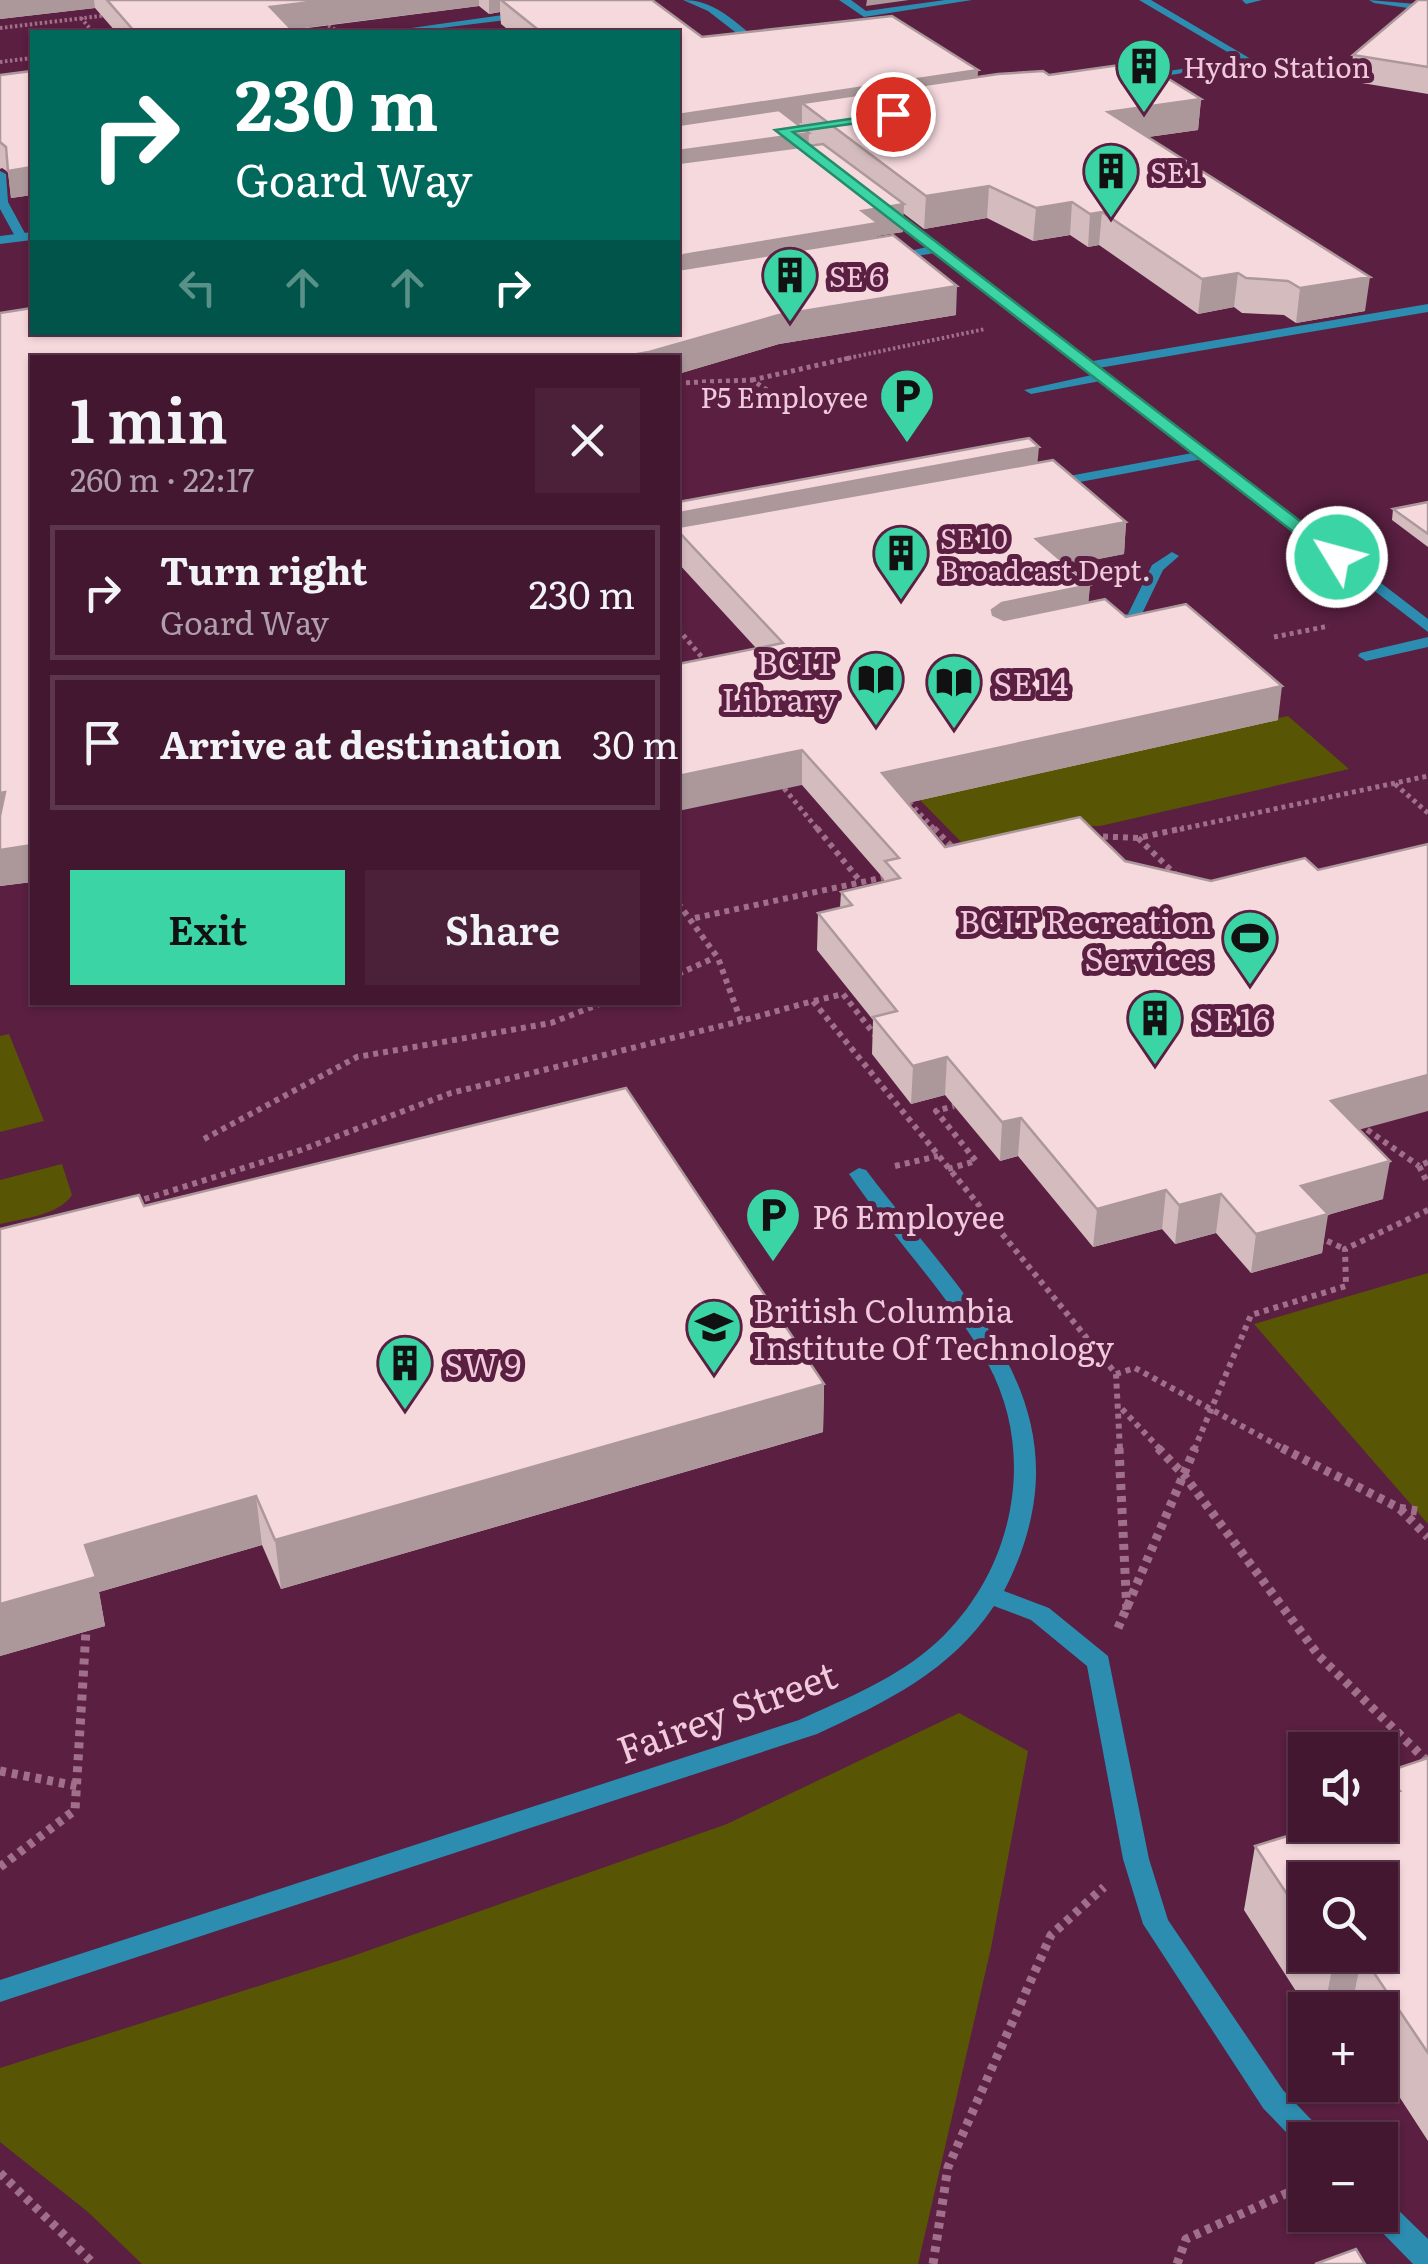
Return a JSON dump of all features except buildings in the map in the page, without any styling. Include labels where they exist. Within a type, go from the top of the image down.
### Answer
[{"type":"street","points":[[688,0],[712,9],[752,40],[788,35]]},
{"type":"street","points":[[844,0],[864,14],[966,0]]},
{"type":"street","points":[[1115,82],[1252,62],[1144,0]]},
{"type":"street","points":[[1374,0],[1428,8]]},
{"type":"street","points":[[404,30],[546,12]]},
{"type":"street","points":[[859,26],[877,24]]},
{"type":"street","points":[[0,174],[2,202],[27,237],[0,240]]},
{"type":"street","points":[[873,200],[1428,627]]},
{"type":"street","points":[[880,259],[936,250]]},
{"type":"street","points":[[1087,366],[1428,308]]},
{"type":"street","points":[[1031,390],[1102,377]]},
{"type":"street","points":[[1031,487],[1203,455]]},
{"type":"street","points":[[1302,531],[1365,520]]},
{"type":"street","points":[[1096,625],[1134,617],[1157,568],[1172,556]]},
{"type":"street","points":[[1366,656],[1428,642]]},
{"type":"street","name":"Fairey Street","points":[[0,1991],[808,1728],[885,1691],[946,1648],[993,1596],[1022,1514],[1027,1465],[1022,1418],[999,1366],[859,1174]]},
{"type":"street","points":[[993,1596],[1040,1614],[1099,1662],[1136,1859],[1156,1924],[1273,2099],[1295,2122]]},
{"type":"street","points":[[1398,2228],[1428,2259]]},
{"type":"path","points":[[0,28],[118,14]]},
{"type":"path","points":[[81,18],[91,30]]},
{"type":"path","points":[[313,24],[328,24],[336,30]]},
{"type":"path","points":[[0,62],[30,58]]},
{"type":"path","points":[[680,383],[752,380],[855,359],[906,343],[1030,322]]},
{"type":"path","points":[[752,380],[796,410]]},
{"type":"path","points":[[1274,636],[1329,626]]},
{"type":"path","points":[[680,632],[712,669]]},
{"type":"path","points":[[691,662],[704,659]]},
{"type":"path","points":[[771,772],[861,882]]},
{"type":"path","points":[[1078,836],[1138,838],[1428,776]]},
{"type":"path","points":[[763,787],[780,783]]},
{"type":"path","points":[[1394,784],[1428,813]]},
{"type":"path","points":[[909,802],[964,860],[947,864]]},
{"type":"path","points":[[1138,838],[1188,887]]},
{"type":"path","points":[[696,918],[896,874]]},
{"type":"path","points":[[1167,890],[1176,874]]},
{"type":"path","points":[[848,884],[860,897]]},
{"type":"path","points":[[680,905],[696,918],[741,1004],[742,1021]]},
{"type":"path","points":[[680,973],[714,958]]},
{"type":"path","points":[[118,1208],[301,1150],[451,1093],[842,994],[877,1038],[894,1034]]},
{"type":"path","points":[[813,1001],[1116,1374],[1121,1408],[1126,1612]]},
{"type":"path","points":[[204,1140],[357,1056],[551,1023],[597,1005]]},
{"type":"path","points":[[948,1170],[976,1161],[936,1111],[954,1106]]},
{"type":"path","points":[[1345,1115],[1419,1166],[1428,1184]]},
{"type":"path","points":[[1419,1166],[1428,1162]]},
{"type":"path","points":[[1314,1232],[1323,1242],[1346,1249],[1428,1210]]},
{"type":"path","points":[[1099,1662],[1126,1612],[1250,1315],[1346,1286],[1346,1249]]},
{"type":"path","points":[[1116,1374],[1135,1368],[1399,1508],[1417,1512]]},
{"type":"path","points":[[1121,1408],[1184,1475],[1319,1656],[1428,1762]]},
{"type":"path","points":[[1399,1508],[1428,1537]]},
{"type":"path","points":[[0,1867],[12,1863],[75,1810],[86,1631]]},
{"type":"path","points":[[0,1771],[77,1786]]},
{"type":"path","points":[[933,2264],[948,2167],[1051,1934],[1136,1859]]},
{"type":"path","points":[[0,2173],[94,2264]]},
{"type":"path","points":[[1177,2264],[1186,2239],[1288,2193]]},
{"type":"shaded area","points":[[1288,716],[1349,769],[1100,826],[1075,826],[970,851],[920,800]]},
{"type":"shaded area","points":[[9,1034],[44,1121],[0,1132],[0,1036]]},
{"type":"shaded area","points":[[62,1164],[72,1195],[66,1202],[39,1215],[0,1224],[0,1180]]},
{"type":"shaded area","points":[[1428,1273],[1428,1524],[1254,1324]]},
{"type":"shaded area","points":[[959,1713],[1028,1751],[991,1948],[918,2264],[142,2264],[88,2212],[0,2142],[0,2068],[350,1957],[727,1824]]},
{"type":"place","name":"Hydro Station","points":[[1144,115]]},
{"type":"place","name":"SE 1","points":[[1111,220]]},
{"type":"place","name":"SE 6","points":[[790,324]]},
{"type":"place","name":"P5 Employee","points":[[907,445]]},
{"type":"place","name":"SE 10 Broadcast Dept.","points":[[901,602]]},
{"type":"place","name":"BCIT Library","points":[[876,728]]},
{"type":"place","name":"SE 14","points":[[954,731]]},
{"type":"place","name":"BCIT Recreation Services","points":[[1250,987]]},
{"type":"place","name":"SE 16","points":[[1155,1067]]},
{"type":"place","name":"P6 Employee","points":[[773,1264]]},
{"type":"place","name":"British Columbia Institute Of Technology","points":[[714,1376]]},
{"type":"place","name":"SW 9","points":[[405,1412]]},
{"type":"route","points":[[893,114],[782,130],[1337,557]]}]
